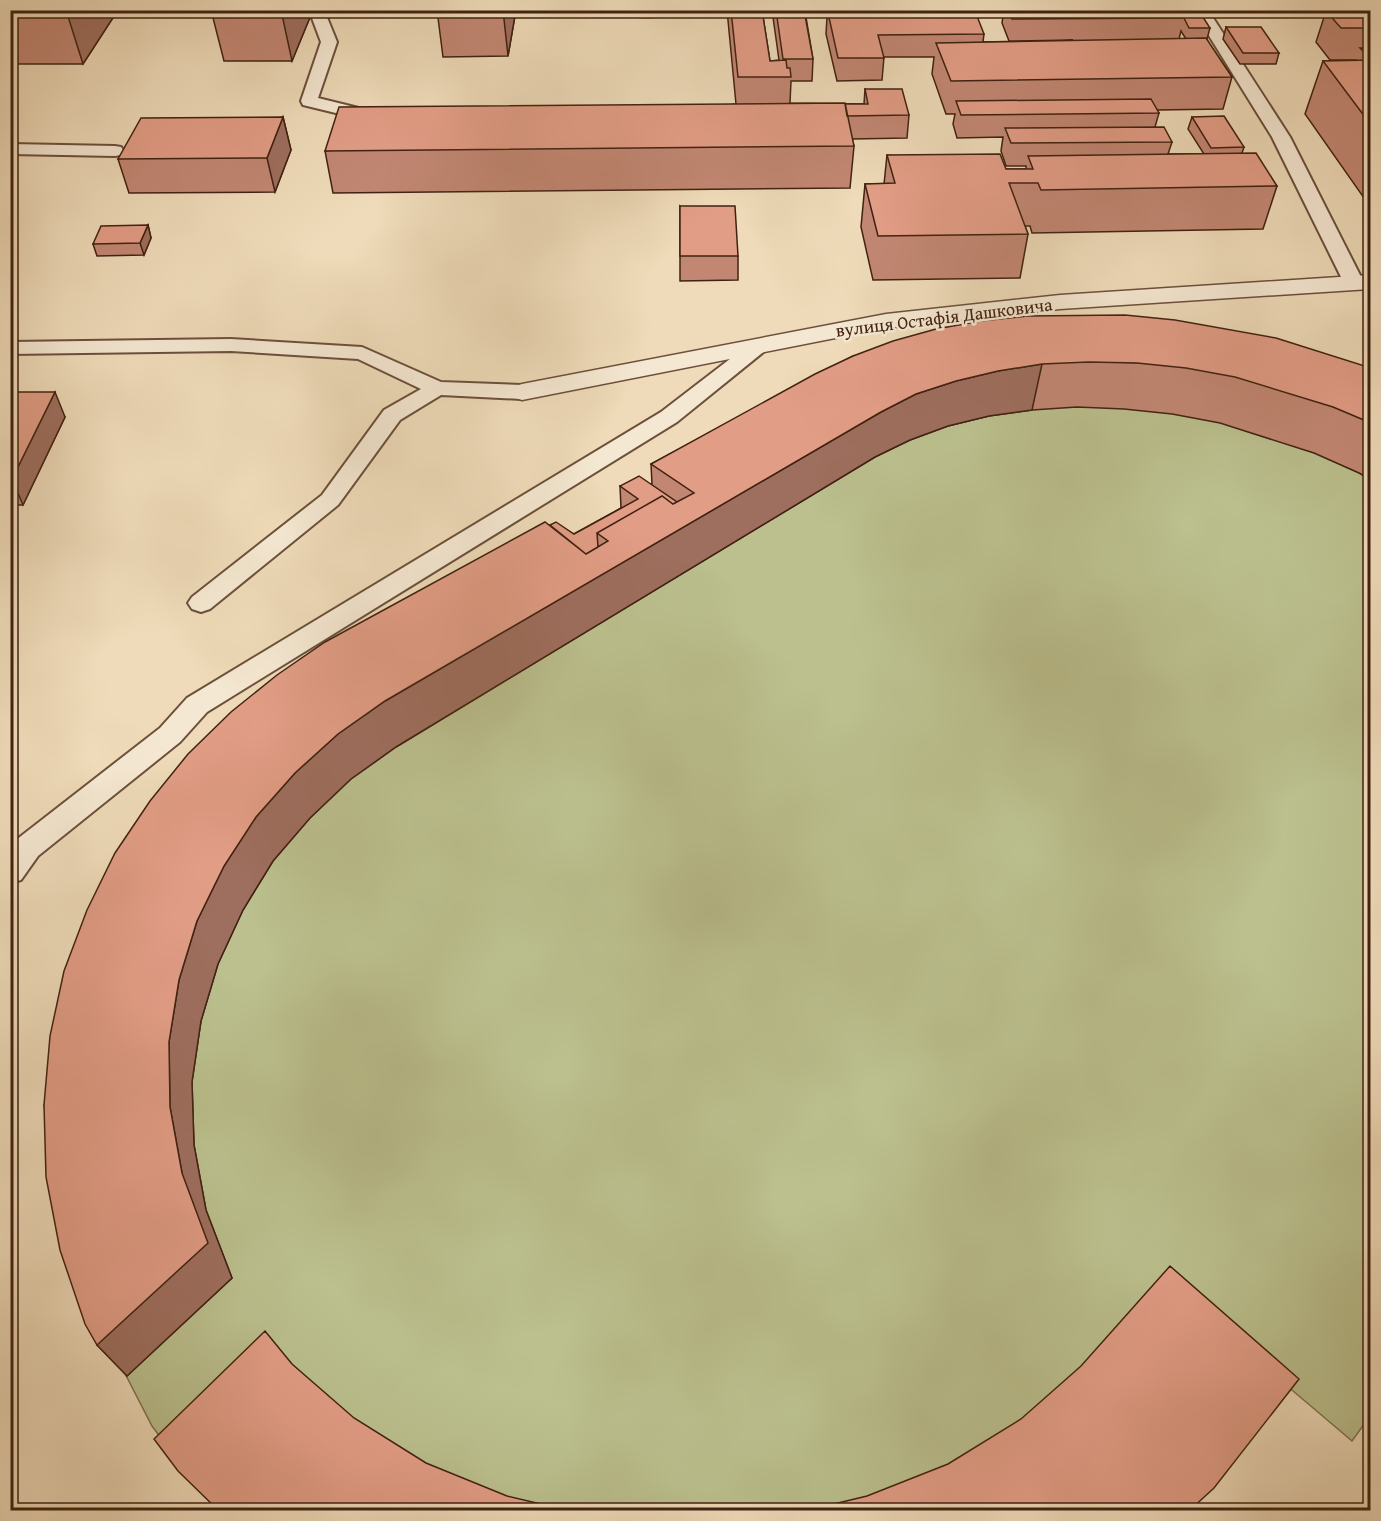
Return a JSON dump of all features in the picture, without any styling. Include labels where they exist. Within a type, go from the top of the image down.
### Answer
[{"type":"street","name":"вулиця Остафія Дашковича","points":[[522,392],[886,321],[1048,303],[1362,283]]},
{"type":"lane","points":[[316,10],[329,42],[309,100],[379,119],[391,119]]},
{"type":"lane","points":[[620,10],[664,12]]},
{"type":"lane","points":[[1200,10],[1281,137],[1362,283]]},
{"type":"lane","points":[[10,149],[115,151]]},
{"type":"lane","points":[[10,348],[231,345],[362,354],[437,388],[522,392]]},
{"type":"lane","points":[[10,871],[27,848],[170,735],[197,705],[669,417],[759,346]]},
{"type":"lane","points":[[201,603],[330,500],[392,415],[437,388]]},
{"type":"green space","points":[[887,386],[1370,422],[1370,1416],[1352,1441],[1286,1385],[1188,1510],[219,1510],[205,1497],[152,1426],[116,1356],[112,953]]},
{"type":"building","points":[[731,10],[762,10],[770,61],[786,60],[791,77],[738,77]]},
{"type":"building","points":[[776,10],[804,10],[813,59],[783,59]]},
{"type":"building","points":[[851,10],[947,10],[948,11],[852,12]]},
{"type":"building","points":[[1009,10],[1179,10],[1184,18],[1012,19]]},
{"type":"building","points":[[1371,10],[1371,28],[1341,28],[1326,11]]},
{"type":"building","points":[[975,11],[984,34],[878,35],[884,58],[838,58],[828,13]]},
{"type":"building","points":[[1182,14],[1201,14],[1210,28],[1189,28]]},
{"type":"building","points":[[1226,27],[1261,27],[1279,53],[1243,53]]},
{"type":"building","points":[[1206,38],[1232,77],[951,81],[936,43]]},
{"type":"building","points":[[1360,48],[1371,48],[1371,59]]},
{"type":"building","points":[[1371,60],[1371,125],[1323,61]]},
{"type":"building","points":[[865,89],[902,89],[909,115],[847,116],[845,104],[868,104]]},
{"type":"building","points":[[1151,99],[1159,113],[961,115],[956,101]]},
{"type":"building","points":[[845,103],[854,146],[325,151],[339,107]]},
{"type":"building","points":[[1224,116],[1244,147],[1211,148],[1192,117]]},
{"type":"building","points":[[283,117],[267,158],[118,159],[141,118]]},
{"type":"building","points":[[1164,127],[1172,142],[1011,143],[1005,128]]},
{"type":"building","points":[[1256,153],[1277,186],[1041,190],[1038,183],[1009,183],[1028,234],[878,236],[865,184],[895,183],[887,155],[1000,154],[1006,169],[1033,169],[1028,156]]},
{"type":"building","points":[[680,206],[735,206],[738,256],[680,256]]},
{"type":"building","points":[[148,225],[140,243],[93,244],[101,226]]},
{"type":"building","points":[[1125,315],[1175,320],[1276,338],[1371,368],[1371,423],[1333,407],[1235,377],[1186,368],[1137,363],[1042,364],[956,381],[916,394],[881,412],[385,701],[338,734],[295,773],[256,817],[224,866],[197,921],[179,980],[169,1042],[170,1107],[182,1173],[208,1243],[97,1345],[85,1324],[60,1250],[46,1177],[44,1105],[50,1036],[64,971],[87,910],[115,853],[150,801],[188,754],[231,712],[277,675],[325,642],[545,522],[586,554],[608,541],[597,533],[662,496],[673,504],[694,493],[651,464],[815,374],[853,356],[893,341],[936,329],[981,321],[1028,316]]},
{"type":"building","points":[[10,392],[55,392],[12,479],[10,479]]},
{"type":"building","points":[[639,476],[677,502],[673,504],[662,496],[597,533],[598,547],[586,554],[550,525],[556,522],[574,534],[638,499],[620,486]]},
{"type":"building","points":[[1170,1266],[1299,1379],[1214,1488],[1190,1510],[809,1510],[867,1496],[948,1464],[1021,1419],[1081,1366]]},
{"type":"building","points":[[265,1331],[292,1364],[354,1418],[426,1463],[507,1496],[566,1510],[218,1510],[178,1471],[154,1439]]}]
